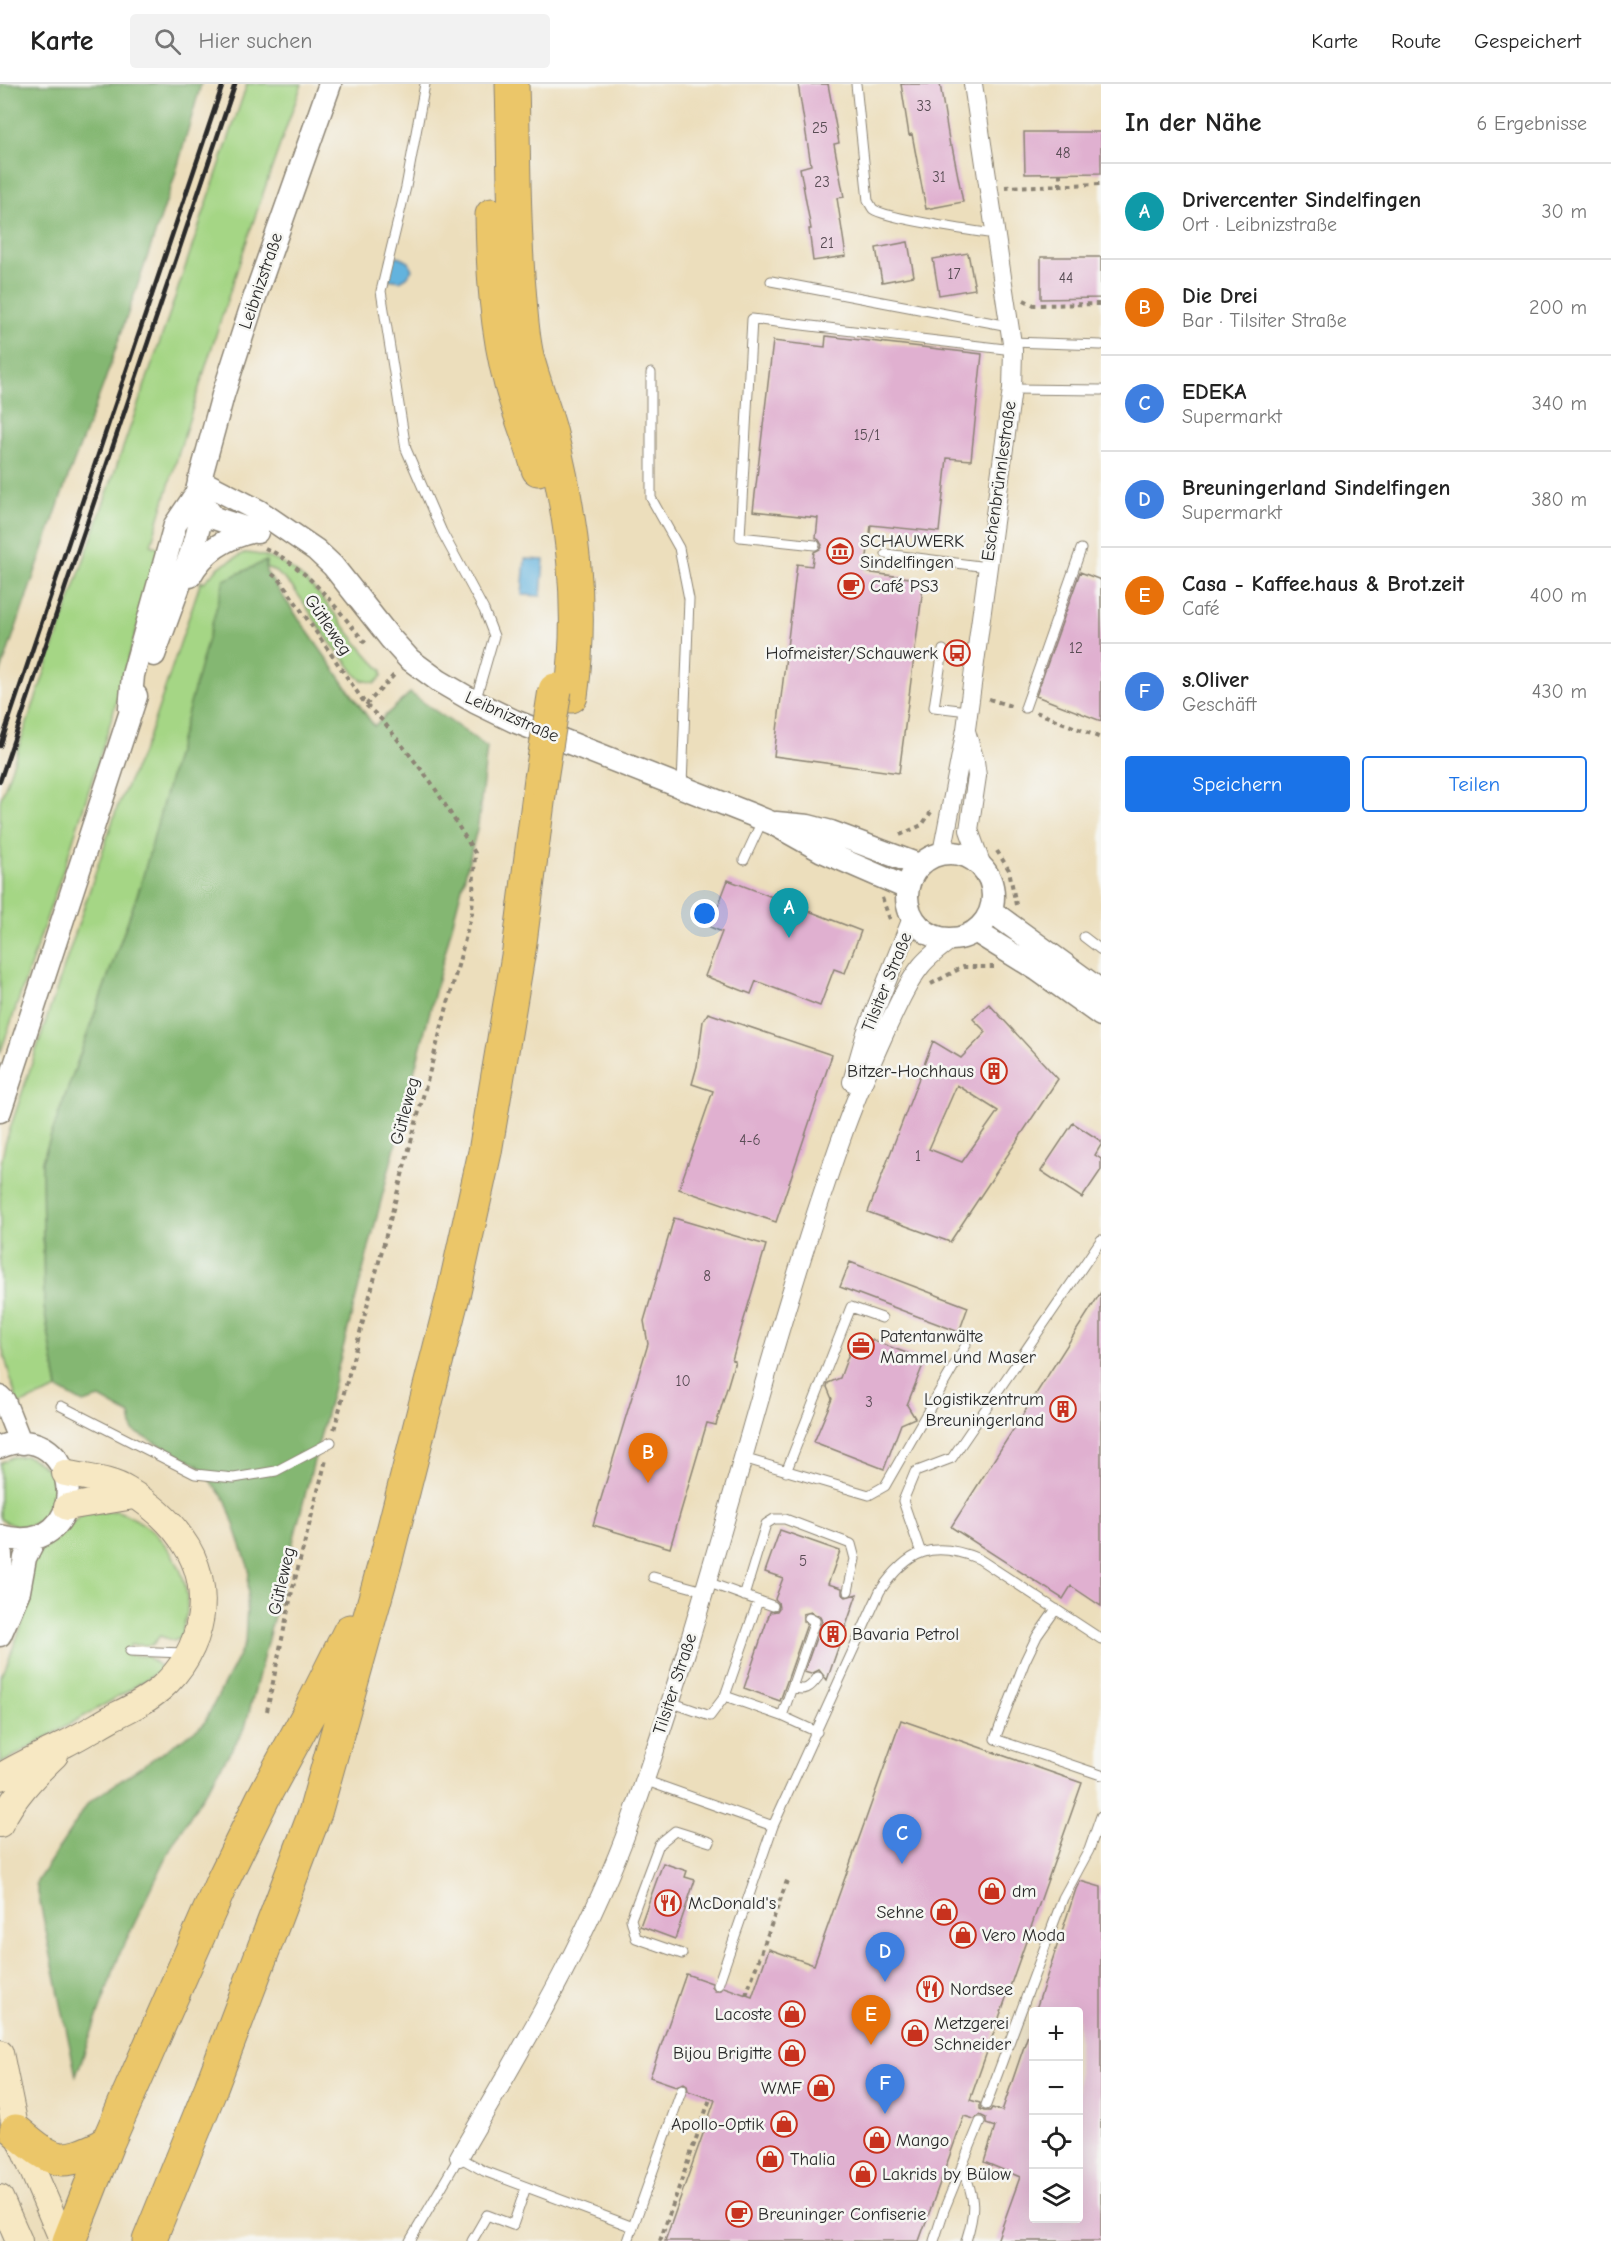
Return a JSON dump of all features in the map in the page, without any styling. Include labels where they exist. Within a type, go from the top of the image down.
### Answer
[{"type":"highway","points":[[490,84],[493,252],[497,316],[511,384],[532,447],[551,519],[560,599],[563,693]]},
{"type":"highway","points":[[149,2241],[211,2088],[315,1813],[386,1559],[435,1371],[485,1152],[563,693],[576,658],[577,624],[573,550],[560,471],[527,356],[522,321],[515,243],[512,84]]},
{"type":"highway","points":[[168,2241],[233,2087],[333,1820],[424,1494],[464,1336],[499,1168],[554,826],[549,782]]},
{"type":"highway","points":[[69,2241],[107,2144],[227,1872],[386,1559]]},
{"type":"highway","points":[[16,2131],[41,2152],[60,2159],[78,2158],[107,2144]]},
{"type":"main road","points":[[0,1777],[30,1759],[66,1744],[158,1690],[174,1676],[189,1654],[199,1631],[202,1595],[196,1567],[182,1538],[147,1504],[116,1485],[65,1473]]},
{"type":"main road","points":[[67,1507],[135,1496]]},
{"type":"main road","points":[[0,1824],[26,1784],[66,1744]]},
{"type":"main road","points":[[0,2053],[16,2131],[63,2241]]},
{"type":"main road","points":[[0,2198],[18,2241]]},
{"type":"street","name":"Leibnizstraße","points":[[300,539],[255,531],[214,518],[197,487],[253,302],[330,84]]},
{"type":"street","name":"Eschenbrünnlestraße","points":[[942,853],[966,729],[1012,389],[1011,339],[973,84]]},
{"type":"street","name":"Leibnizstraße","points":[[197,487],[259,511],[300,539],[333,566],[372,618],[409,658],[439,681],[475,702],[514,721],[767,821],[822,851],[907,888]]},
{"type":"street","points":[[0,1111],[105,793],[130,709],[151,663],[195,542],[202,514],[197,487]]},
{"type":"street","points":[[130,709],[133,675],[175,525],[197,487]]},
{"type":"street","name":"Leibnizstraße","points":[[167,616],[193,570],[206,554],[225,541],[255,531]]},
{"type":"street","name":"Eschenbrünnlestraße","points":[[966,729],[977,776],[969,830],[982,866]]},
{"type":"street","name":"Leibnizstraße","points":[[767,821],[808,826],[831,832],[919,865]]},
{"type":"street","points":[[942,853],[963,854],[982,866],[993,887],[994,899],[991,911],[975,932],[963,938],[951,940],[928,934],[912,918],[908,908],[907,888],[911,875],[929,857],[942,853]]},
{"type":"street","points":[[991,911],[1101,991]]},
{"type":"street","name":"Tilsiter Straße","points":[[825,1185],[866,1033],[912,918]]},
{"type":"street","points":[[975,932],[1038,970],[1101,1015]]},
{"type":"street","name":"Tilsiter Straße","points":[[459,2157],[536,2024],[585,1930],[618,1856],[670,1702],[773,1350],[825,1185],[861,1084],[897,1006],[923,964],[951,940]]},
{"type":"street","points":[[0,1397],[23,1443]]},
{"type":"street","points":[[0,1447],[10,1443],[23,1443],[43,1448],[57,1459],[65,1473],[69,1490],[67,1507],[59,1521],[47,1532],[35,1538],[16,1540],[0,1537],[2,1628]]},
{"type":"street","points":[[2,1628],[19,1591],[25,1558],[35,1538]]},
{"type":"lane","points":[[425,84],[406,187],[381,291],[406,449],[442,532],[484,610],[494,636],[475,702]]},
{"type":"lane","points":[[856,84],[868,201],[872,208],[891,215],[972,232],[996,234]]},
{"type":"lane","points":[[771,281],[1011,339]]},
{"type":"lane","points":[[815,545],[740,537],[752,319],[1101,345]]},
{"type":"lane","points":[[651,373],[651,498],[679,548],[689,599],[682,786]]},
{"type":"lane","points":[[1012,389],[1101,390]]},
{"type":"lane","points":[[1025,708],[1081,549]]},
{"type":"lane","points":[[886,554],[987,567]]},
{"type":"lane","points":[[943,650],[934,707],[968,711]]},
{"type":"lane","points":[[744,860],[767,821]]},
{"type":"lane","points":[[1084,937],[1101,950]]},
{"type":"lane","points":[[921,1553],[903,1501],[915,1472],[952,1458],[1101,1240]]},
{"type":"lane","points":[[786,1472],[851,1307],[882,1318]]},
{"type":"lane","points":[[743,1458],[869,1495],[885,1486],[966,1345]]},
{"type":"lane","points":[[61,1406],[195,1474],[234,1478],[276,1471],[331,1442]]},
{"type":"lane","points":[[744,1596],[766,1524],[774,1519],[785,1519],[851,1544],[855,1559],[848,1591]]},
{"type":"lane","points":[[718,1985],[773,1826],[880,1591],[902,1564],[921,1553],[939,1549],[960,1551],[979,1559],[1101,1639]]},
{"type":"lane","points":[[653,1577],[744,1596],[773,1606]]},
{"type":"lane","points":[[670,1702],[710,1716],[725,1696],[758,1601]]},
{"type":"lane","points":[[1056,1609],[1037,1636],[1025,1661],[995,1740],[1101,1775]]},
{"type":"lane","points":[[782,1716],[815,1621],[808,1618]]},
{"type":"lane","points":[[130,1651],[189,1654]]},
{"type":"lane","points":[[792,1687],[804,1690],[811,1687],[818,1677]]},
{"type":"lane","points":[[725,1696],[782,1716],[817,1732]]},
{"type":"lane","points":[[644,1780],[773,1826]]},
{"type":"lane","points":[[986,2106],[1063,1898],[1089,1850],[1101,1816]]},
{"type":"lane","points":[[682,1954],[636,1938],[631,1919],[659,1844],[675,1831],[710,1842]]},
{"type":"lane","points":[[628,2241],[682,2089]]},
{"type":"lane","points":[[934,2241],[944,2210],[980,2122]]},
{"type":"lane","points":[[410,2241],[459,2157],[484,2171],[633,2227]]},
{"type":"lane","points":[[962,2165],[973,2195],[974,2218],[966,2241]]},
{"type":"lane","points":[[472,2241],[487,2215],[513,2225],[526,2187]]},
{"type":"path","points":[[1060,173],[1060,185]]},
{"type":"path","points":[[989,188],[1101,184]]},
{"type":"path","points":[[1071,298],[1071,304]]},
{"type":"path","points":[[1005,302],[1025,300],[1034,305],[1101,304]]},
{"type":"path","name":"Gütleweg","points":[[267,1711],[292,1591],[472,913],[475,853],[431,782],[383,721],[366,705],[282,581],[272,574]]},
{"type":"path","points":[[366,705],[409,658]]},
{"type":"path","points":[[989,699],[1025,708],[1101,738]]},
{"type":"path","points":[[894,837],[922,825],[930,813],[933,802]]},
{"type":"path","points":[[992,842],[1009,870],[1016,907]]},
{"type":"path","points":[[925,987],[963,967],[998,967]]},
{"type":"path","points":[[746,1995],[788,1878]]},
{"type":"path","points":[[660,2241],[710,2098]]},
{"type":"green space","points":[[0,84],[201,84],[174,179],[0,674]]},
{"type":"green space","points":[[247,84],[302,84],[242,256],[186,429],[151,545],[160,548],[109,727],[68,856],[0,1054],[0,801]]},
{"type":"green space","points":[[244,553],[267,557],[288,567],[306,581],[382,670],[382,676],[375,683],[362,680],[356,675],[327,638],[301,598],[285,580],[266,567],[266,562],[140,887],[42,1161],[44,1307],[58,1389],[18,1405],[0,1340],[0,1169],[5,1144],[118,805],[147,742],[201,581],[203,583],[219,567]]},
{"type":"green space","points":[[266,561],[266,572],[374,726],[410,693],[487,747],[478,825],[245,1728],[174,1842],[120,1953],[76,2076],[36,1883],[89,1802],[203,1725],[245,1643],[249,1569],[226,1501],[198,1465],[133,1431],[130,1415],[100,1398],[83,1403],[58,1389],[44,1307],[42,1161],[140,887],[224,580]]},
{"type":"green space","points":[[26,1456],[44,1467],[53,1480],[56,1494],[52,1507],[43,1518],[31,1525],[16,1526],[0,1519],[0,1463],[12,1457]]},
{"type":"green space","points":[[117,1511],[146,1526],[158,1537],[177,1563],[187,1594],[187,1611],[180,1638],[174,1641],[160,1636],[152,1645],[130,1645],[128,1655],[147,1656],[163,1669],[0,1764],[0,1677],[24,1619],[31,1567],[35,1558],[42,1549],[57,1539],[85,1513]]},
{"type":"water","points":[[398,256],[409,262],[412,270],[400,281],[388,279],[388,259]]},
{"type":"water","points":[[525,559],[544,560],[541,596],[522,595]]},
{"type":"building","points":[[798,84],[828,84],[839,143],[834,144],[844,197],[837,198],[846,256],[813,261],[809,229],[811,229],[800,168],[811,165]]},
{"type":"building","points":[[901,84],[940,84],[950,146],[952,146],[963,202],[926,209],[912,134],[909,135]]},
{"type":"building","points":[[1024,132],[1101,132],[1101,173],[1025,174]]},
{"type":"building","points":[[908,242],[914,276],[882,282],[876,248]]},
{"type":"building","points":[[968,253],[975,289],[939,295],[933,259]]},
{"type":"building","points":[[1041,257],[1101,257],[1101,298],[1041,299]]},
{"type":"building","points":[[826,336],[982,354],[971,460],[947,458],[939,532],[871,525],[865,572],[924,580],[899,773],[774,756],[797,564],[812,566],[814,552],[822,545],[816,538],[818,518],[753,511],[773,341],[825,347]]},
{"type":"building","points":[[1080,572],[1101,580],[1101,721],[1036,696]]},
{"type":"building","points":[[728,880],[861,931],[845,973],[834,969],[820,1006],[756,981],[751,994],[705,976],[722,932],[710,927]]},
{"type":"building","points":[[989,1004],[1058,1079],[950,1242],[868,1212],[933,1041],[961,1058],[986,1032],[973,1019]],"holes":[[[957,1085],[998,1111],[962,1162],[929,1149]]]},
{"type":"building","points":[[708,1013],[832,1055],[776,1222],[679,1189],[713,1091],[692,1084],[697,1066],[703,1021]]},
{"type":"building","points":[[1073,1123],[1101,1141],[1095,1155],[1101,1159],[1101,1170],[1082,1198],[1041,1171]]},
{"type":"building","points":[[674,1218],[766,1245],[732,1360],[735,1361],[716,1425],[707,1423],[670,1548],[593,1525],[648,1344],[644,1321]]},
{"type":"building","points":[[850,1262],[968,1307],[959,1332],[840,1287]]},
{"type":"building","name":"Logistikzentrum Breuningerland","points":[[1101,1292],[1101,1606],[1071,1586],[1063,1599],[951,1527]]},
{"type":"building","points":[[856,1334],[925,1360],[907,1405],[915,1418],[901,1424],[884,1469],[814,1442],[832,1399],[827,1387],[828,1383],[840,1378]]},
{"type":"building","points":[[780,1530],[840,1551],[828,1584],[842,1588],[842,1594],[846,1597],[857,1594],[827,1680],[819,1670],[811,1674],[804,1672],[822,1621],[820,1617],[811,1612],[803,1614],[803,1621],[807,1624],[780,1701],[744,1688],[770,1612],[777,1611],[779,1608],[775,1599],[783,1578],[765,1572]]},
{"type":"building","points":[[901,1720],[1082,1783],[970,2100],[980,2103],[980,2109],[984,2111],[990,2111],[992,2108],[1002,2111],[1029,2032],[1029,2223],[1083,2223],[1083,2007],[1037,2007],[1080,1881],[1101,1887],[1101,2241],[997,2241],[1020,2177],[984,2162],[995,2127],[986,2124],[986,2118],[980,2115],[974,2119],[964,2116],[919,2241],[665,2241],[715,2100],[688,2091],[684,2083],[676,2086],[650,2077],[686,1974],[712,1983],[715,1991],[720,1991],[724,1987],[752,1997],[769,1949],[814,1965]]},
{"type":"building","name":"McDonald's","points":[[663,1863],[687,1871],[685,1877],[695,1880],[675,1939],[640,1926]]},
{"type":"railway","points":[[0,746],[223,84]]},
{"type":"railway","points":[[0,781],[235,84]]},
{"type":"place","name":"SCHAUWERK Sindelfingen","points":[[840,551]]},
{"type":"place","name":"Café PS3","points":[[851,586]]},
{"type":"place","name":"Hofmeister/Schauwerk","points":[[957,653]]},
{"type":"place","name":"Drivercenter Sindelfingen","points":[[789,938]]},
{"type":"place","name":"Bitzer-Hochhaus","points":[[994,1071]]},
{"type":"place","name":"Patentanwälte Mammel und Maser","points":[[861,1346]]},
{"type":"place","name":"Logistikzentrum Breuningerland","points":[[1063,1409]]},
{"type":"place","name":"Die Drei","points":[[648,1483]]},
{"type":"place","name":"Bavaria Petrol","points":[[833,1634]]},
{"type":"place","name":"EDEKA","points":[[902,1864]]},
{"type":"place","name":"dm","points":[[992,1891]]},
{"type":"place","name":"McDonald's","points":[[668,1903]]},
{"type":"place","name":"Sehne","points":[[944,1912]]},
{"type":"place","name":"Vero Moda","points":[[963,1935]]},
{"type":"place","name":"Breuningerland Sindelfingen","points":[[885,1982]]},
{"type":"place","name":"Nordsee","points":[[930,1989]]},
{"type":"place","name":"Lacoste","points":[[792,2014]]},
{"type":"place","name":"Metzgerei Schneider","points":[[915,2033]]},
{"type":"place","name":"Casa - Kaffee.haus & Brot.zeit","points":[[871,2045]]},
{"type":"place","name":"Bijou Brigitte","points":[[792,2053]]},
{"type":"place","name":"WMF","points":[[821,2088]]},
{"type":"place","name":"s.Oliver","points":[[885,2114]]},
{"type":"place","name":"Apollo-Optik","points":[[784,2124]]},
{"type":"place","name":"Mango","points":[[877,2140]]},
{"type":"place","name":"Thalia","points":[[770,2159]]},
{"type":"place","name":"Lakrids by Bülow","points":[[863,2174]]},
{"type":"place","name":"Breuninger Confiserie","points":[[739,2214]]}]
